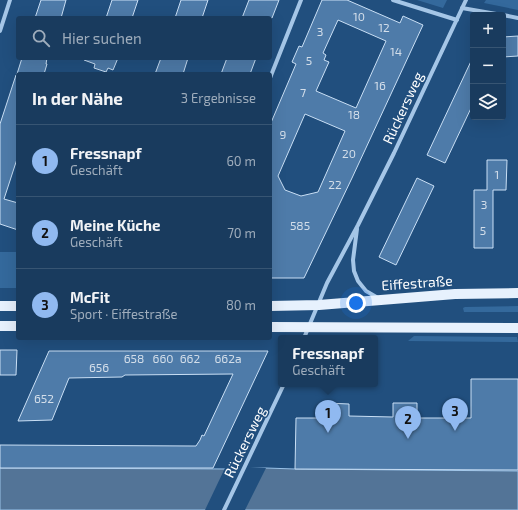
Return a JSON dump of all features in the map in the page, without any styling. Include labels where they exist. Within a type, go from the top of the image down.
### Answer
[{"type":"main road","name":"Eiffestraße","points":[[272,306],[319,305],[455,294],[518,293]]},
{"type":"main road","points":[[0,306],[16,306]]},
{"type":"main road","points":[[0,326],[16,326]]},
{"type":"main road","points":[[272,327],[518,328]]},
{"type":"street","points":[[0,31],[10,0]]},
{"type":"street","points":[[272,73],[300,0]]},
{"type":"street","points":[[393,0],[457,20]]},
{"type":"street","name":"Rückersweg","points":[[306,335],[327,283],[394,153],[466,0]]},
{"type":"street","points":[[462,8],[485,12]]},
{"type":"street","points":[[506,16],[518,18]]},
{"type":"street","name":"Rückersweg","points":[[358,225],[353,260],[354,270],[358,281],[366,291],[380,300]]},
{"type":"street","name":"Rückersweg","points":[[224,510],[283,387]]},
{"type":"shaded area","points":[[417,0],[447,0],[443,8]]},
{"type":"shaded area","points":[[486,0],[518,0],[518,10],[484,3]]},
{"type":"shaded area","points":[[0,252],[16,252],[16,288],[0,288]]},
{"type":"shaded area","points":[[518,306],[518,312],[464,312],[463,308],[465,307]]},
{"type":"shaded area","points":[[414,336],[517,337],[518,342],[408,341]]},
{"type":"shaded area","points":[[0,468],[266,468],[518,471],[518,510],[0,510]]},
{"type":"pier","points":[[225,468],[266,468],[245,510],[205,510]]},
{"type":"building","points":[[41,0],[66,0],[62,16],[36,16]]},
{"type":"building","points":[[112,0],[138,0],[133,16],[107,16]]},
{"type":"building","points":[[181,0],[208,0],[203,16],[176,16]]},
{"type":"building","points":[[249,0],[279,0],[272,18],[272,16],[243,16]]},
{"type":"building","points":[[322,0],[347,0],[400,23],[403,16],[423,25],[304,278],[272,278],[272,120],[296,64],[292,62],[299,46],[302,47]],"holes":[[[338,20],[386,41],[356,108],[316,91],[329,62],[324,60],[326,55],[323,53]],[[305,114],[345,131],[318,192],[301,196],[285,190],[278,176]]]},
{"type":"building","points":[[518,36],[518,56],[506,57],[506,37]]},
{"type":"building","points":[[21,60],[47,60],[45,72],[18,72]]},
{"type":"building","points":[[84,60],[117,60],[113,70],[108,68],[106,72],[94,68],[95,64]]},
{"type":"building","points":[[160,60],[187,60],[184,72],[156,72]]},
{"type":"building","points":[[226,60],[255,60],[251,72],[222,72]]},
{"type":"building","points":[[470,63],[470,110],[445,163],[427,155]]},
{"type":"building","points":[[16,75],[16,162],[4,199],[16,202],[16,229],[0,224],[0,124]]},
{"type":"building","points":[[487,160],[507,160],[506,190],[493,190],[493,248],[474,248],[474,190],[487,190]]},
{"type":"building","points":[[417,178],[434,186],[396,265],[379,257]]},
{"type":"building","points":[[0,350],[17,350],[16,375],[0,375]]},
{"type":"building","points":[[49,351],[268,351],[213,468],[0,468],[0,445],[196,446],[202,435],[204,436],[233,374],[125,375],[122,377],[69,378],[52,420],[18,421]]},
{"type":"building","points":[[471,379],[518,379],[518,470],[295,469],[296,418],[326,418],[326,403],[349,404],[349,416],[393,417],[393,403],[417,403],[417,418],[471,418]]},
{"type":"place","name":"McFit","points":[[455,431]]},
{"type":"place","name":"Fressnapf","points":[[328,433]]},
{"type":"place","name":"Meine Küche","points":[[408,439]]}]
